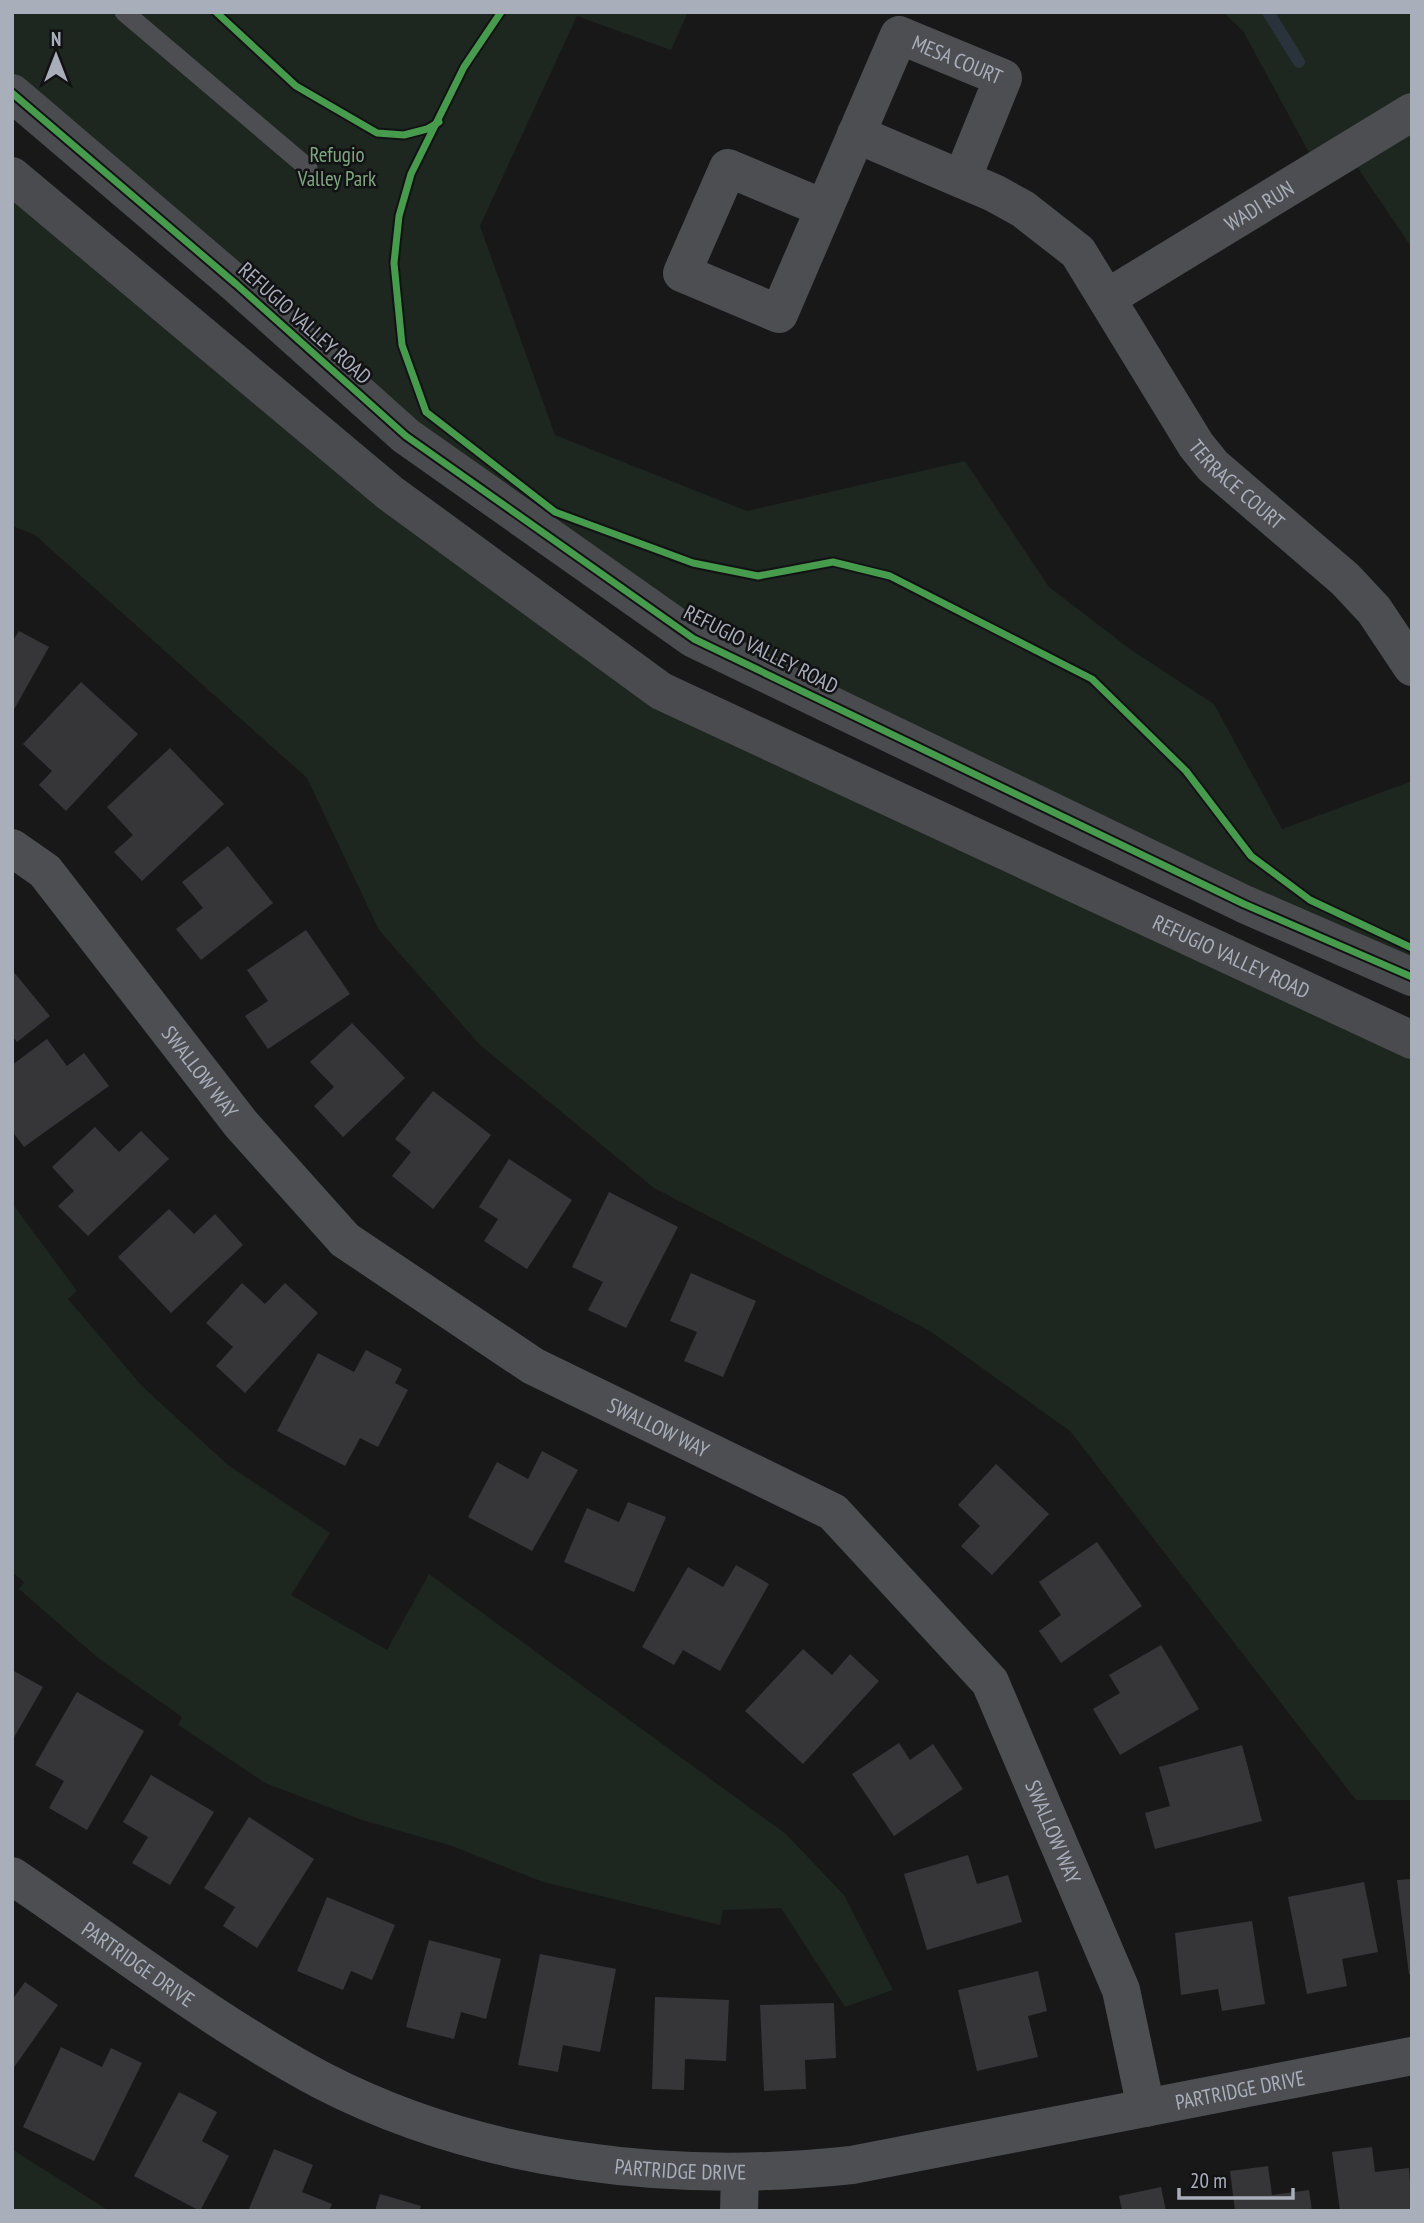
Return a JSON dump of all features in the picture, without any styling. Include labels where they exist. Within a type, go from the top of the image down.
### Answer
[{"type":"street","name":"MESA COURT","points":[[856,134],[899,35],[1003,78],[962,179]]},
{"type":"street","name":"REFUGIO VALLEY ROAD","points":[[12,93],[236,284],[406,436],[694,639],[1244,904],[1412,977]]},
{"type":"street","name":"WADI RUN","points":[[1107,298],[1412,112]]},
{"type":"street","points":[[823,208],[856,134],[962,179],[1023,209],[1078,253],[1107,298]]},
{"type":"street","name":"REFUGIO VALLEY ROAD","points":[[12,176],[390,493],[661,691],[1412,1040]]},
{"type":"street","name":"TERRACE COURT","points":[[1107,298],[1195,445],[1213,466],[1345,579],[1407,649]]},
{"type":"street","name":"SWALLOW WAY","points":[[12,848],[45,871],[241,1124],[345,1240],[533,1366],[833,1512],[990,1682],[1121,1990],[1146,2108]]},
{"type":"street","name":"PARTRIDGE DRIVE","points":[[12,1875],[280,2057],[375,2103],[472,2137],[538,2154],[600,2165],[667,2171],[740,2172],[795,2171],[852,2165],[1412,2056]]},
{"type":"street","points":[[739,2211],[740,2172]]},
{"type":"lane","points":[[124,12],[308,168]]},
{"type":"green space","name":"Refugio Valley Park","points":[[12,12],[688,12],[671,50],[577,16],[480,226],[555,435],[747,511],[965,461],[1049,587],[1130,649],[1214,704],[1282,829],[1412,781],[1412,977],[694,639],[406,436],[12,93]]},
{"type":"green space","points":[[1223,12],[1412,12],[1412,248],[1347,152],[1318,169],[1243,31]]},
{"type":"green space","points":[[12,176],[661,691],[1412,1040],[1412,1800],[1356,1800],[1070,1431],[930,1331],[654,1188],[480,1045],[379,930],[307,778],[35,535],[12,526]]},
{"type":"green space","points":[[12,1203],[77,1291],[68,1299],[142,1386],[228,1465],[330,1533],[291,1595],[387,1650],[429,1574],[786,1834],[844,1895],[893,1990],[845,2007],[781,1908],[723,1910],[720,1925],[543,1882],[452,1846],[362,1820],[265,1783],[178,1725],[182,1717],[98,1658],[19,1589],[24,1582],[12,1572]]},
{"type":"green space","points":[[12,2149],[109,2211],[12,2211]]},
{"type":"building","points":[[19,631],[49,647],[12,713],[12,642]]},
{"type":"building","points":[[81,682],[138,734],[66,811],[39,785],[52,771],[23,744]]},
{"type":"building","points":[[170,748],[224,804],[142,881],[114,852],[133,835],[107,807]]},
{"type":"building","points":[[228,846],[273,903],[201,960],[176,929],[203,908],[182,882]]},
{"type":"building","points":[[306,930],[350,994],[268,1049],[245,1016],[268,1001],[247,970]]},
{"type":"building","points":[[12,970],[50,1016],[17,1042],[12,1036]]},
{"type":"building","points":[[352,1023],[405,1078],[343,1137],[314,1106],[334,1087],[310,1062]]},
{"type":"building","points":[[47,1039],[67,1066],[84,1053],[109,1086],[24,1147],[12,1131],[12,1065]]},
{"type":"building","points":[[433,1091],[491,1135],[433,1209],[392,1176],[411,1152],[395,1139]]},
{"type":"building","points":[[95,1127],[119,1152],[141,1131],[169,1159],[88,1236],[58,1206],[74,1191],[52,1167]]},
{"type":"building","points":[[509,1159],[572,1200],[527,1269],[484,1241],[498,1219],[479,1207]]},
{"type":"building","points":[[609,1192],[678,1227],[626,1328],[588,1310],[603,1282],[572,1267]]},
{"type":"building","points":[[169,1209],[194,1234],[215,1214],[243,1245],[171,1313],[118,1257]]},
{"type":"building","points":[[691,1273],[756,1301],[723,1377],[684,1361],[697,1332],[670,1321]]},
{"type":"building","points":[[242,1283],[265,1304],[285,1283],[318,1313],[245,1393],[216,1366],[233,1347],[206,1323]]},
{"type":"building","points":[[366,1350],[402,1369],[395,1383],[408,1390],[378,1447],[360,1438],[345,1466],[277,1431],[318,1353],[354,1372]]},
{"type":"building","points":[[542,1451],[578,1470],[532,1551],[468,1517],[497,1462],[528,1479]]},
{"type":"building","points":[[996,1464],[1049,1514],[992,1575],[961,1546],[980,1526],[958,1505]]},
{"type":"building","points":[[628,1502],[666,1517],[634,1592],[564,1562],[587,1508],[619,1522]]},
{"type":"building","points":[[1097,1542],[1142,1606],[1061,1663],[1039,1631],[1061,1615],[1039,1582]]},
{"type":"building","points":[[736,1565],[769,1584],[720,1671],[683,1650],[674,1665],[642,1647],[688,1567],[723,1587]]},
{"type":"building","points":[[1161,1645],[1199,1709],[1120,1755],[1093,1709],[1120,1693],[1109,1675]]},
{"type":"building","points":[[803,1649],[832,1675],[850,1654],[879,1681],[803,1764],[745,1711]]},
{"type":"building","points":[[12,1670],[43,1687],[12,1741]]},
{"type":"building","points":[[77,1692],[144,1731],[87,1830],[49,1808],[64,1781],[35,1765]]},
{"type":"building","points":[[899,1743],[910,1760],[933,1744],[963,1789],[894,1836],[852,1774]]},
{"type":"building","points":[[1242,1745],[1262,1821],[1155,1849],[1145,1813],[1170,1806],[1159,1767]]},
{"type":"building","points":[[151,1775],[214,1812],[170,1885],[132,1863],[148,1837],[123,1822]]},
{"type":"building","points":[[249,1817],[314,1859],[257,1948],[223,1926],[235,1907],[204,1888]]},
{"type":"building","points":[[968,1855],[977,1884],[1008,1875],[1022,1922],[927,1950],[904,1874]]},
{"type":"building","points":[[1412,1879],[1412,1974],[1409,1974],[1397,1880]]},
{"type":"building","points":[[1364,1882],[1378,1952],[1342,1959],[1347,1986],[1307,1994],[1288,1897]]},
{"type":"building","points":[[327,1897],[395,1925],[372,1980],[351,1971],[343,1990],[297,1971]]},
{"type":"building","points":[[1252,1921],[1265,2004],[1222,2011],[1218,1989],[1181,1995],[1175,1933]]},
{"type":"building","points":[[429,1940],[501,1959],[486,2019],[461,2012],[454,2039],[406,2027]]},
{"type":"building","points":[[540,1954],[616,1969],[600,2052],[563,2045],[558,2072],[518,2065]]},
{"type":"building","points":[[1038,1971],[1047,2011],[1028,2016],[1038,2057],[977,2071],[958,1990]]},
{"type":"building","points":[[25,1982],[58,2005],[12,2070],[12,2000]]},
{"type":"building","points":[[655,1997],[729,2000],[726,2061],[685,2059],[684,2090],[652,2089]]},
{"type":"building","points":[[834,2003],[836,2058],[805,2060],[806,2089],[764,2091],[760,2005]]},
{"type":"building","points":[[61,2047],[102,2067],[111,2048],[142,2063],[94,2161],[23,2127]]},
{"type":"building","points":[[179,2092],[217,2112],[202,2141],[229,2156],[200,2211],[134,2176]]},
{"type":"building","points":[[1372,2147],[1375,2172],[1409,2168],[1412,2211],[1340,2211],[1332,2152]]},
{"type":"building","points":[[274,2149],[313,2165],[302,2192],[332,2204],[329,2211],[248,2211]]},
{"type":"building","points":[[1268,2166],[1272,2195],[1309,2190],[1312,2211],[1235,2211],[1230,2171]]},
{"type":"building","points":[[1161,2187],[1166,2211],[1122,2211],[1119,2196]]},
{"type":"building","points":[[380,2194],[421,2206],[419,2211],[375,2211]]},
{"type":"waterway","points":[[1268,12],[1299,62]]},
{"type":"cycle path","points":[[216,12],[296,86],[377,133],[404,135],[427,129],[439,122]]},
{"type":"cycle path","points":[[501,12],[464,67],[411,174],[399,216],[394,263],[402,345],[426,412],[555,512],[693,563],[758,576],[833,562],[890,576],[1092,679],[1186,771],[1251,856],[1310,900],[1412,948]]},
{"type":"cycle path","points":[[12,93],[236,284],[406,436],[694,639],[1244,904],[1412,977]]}]
